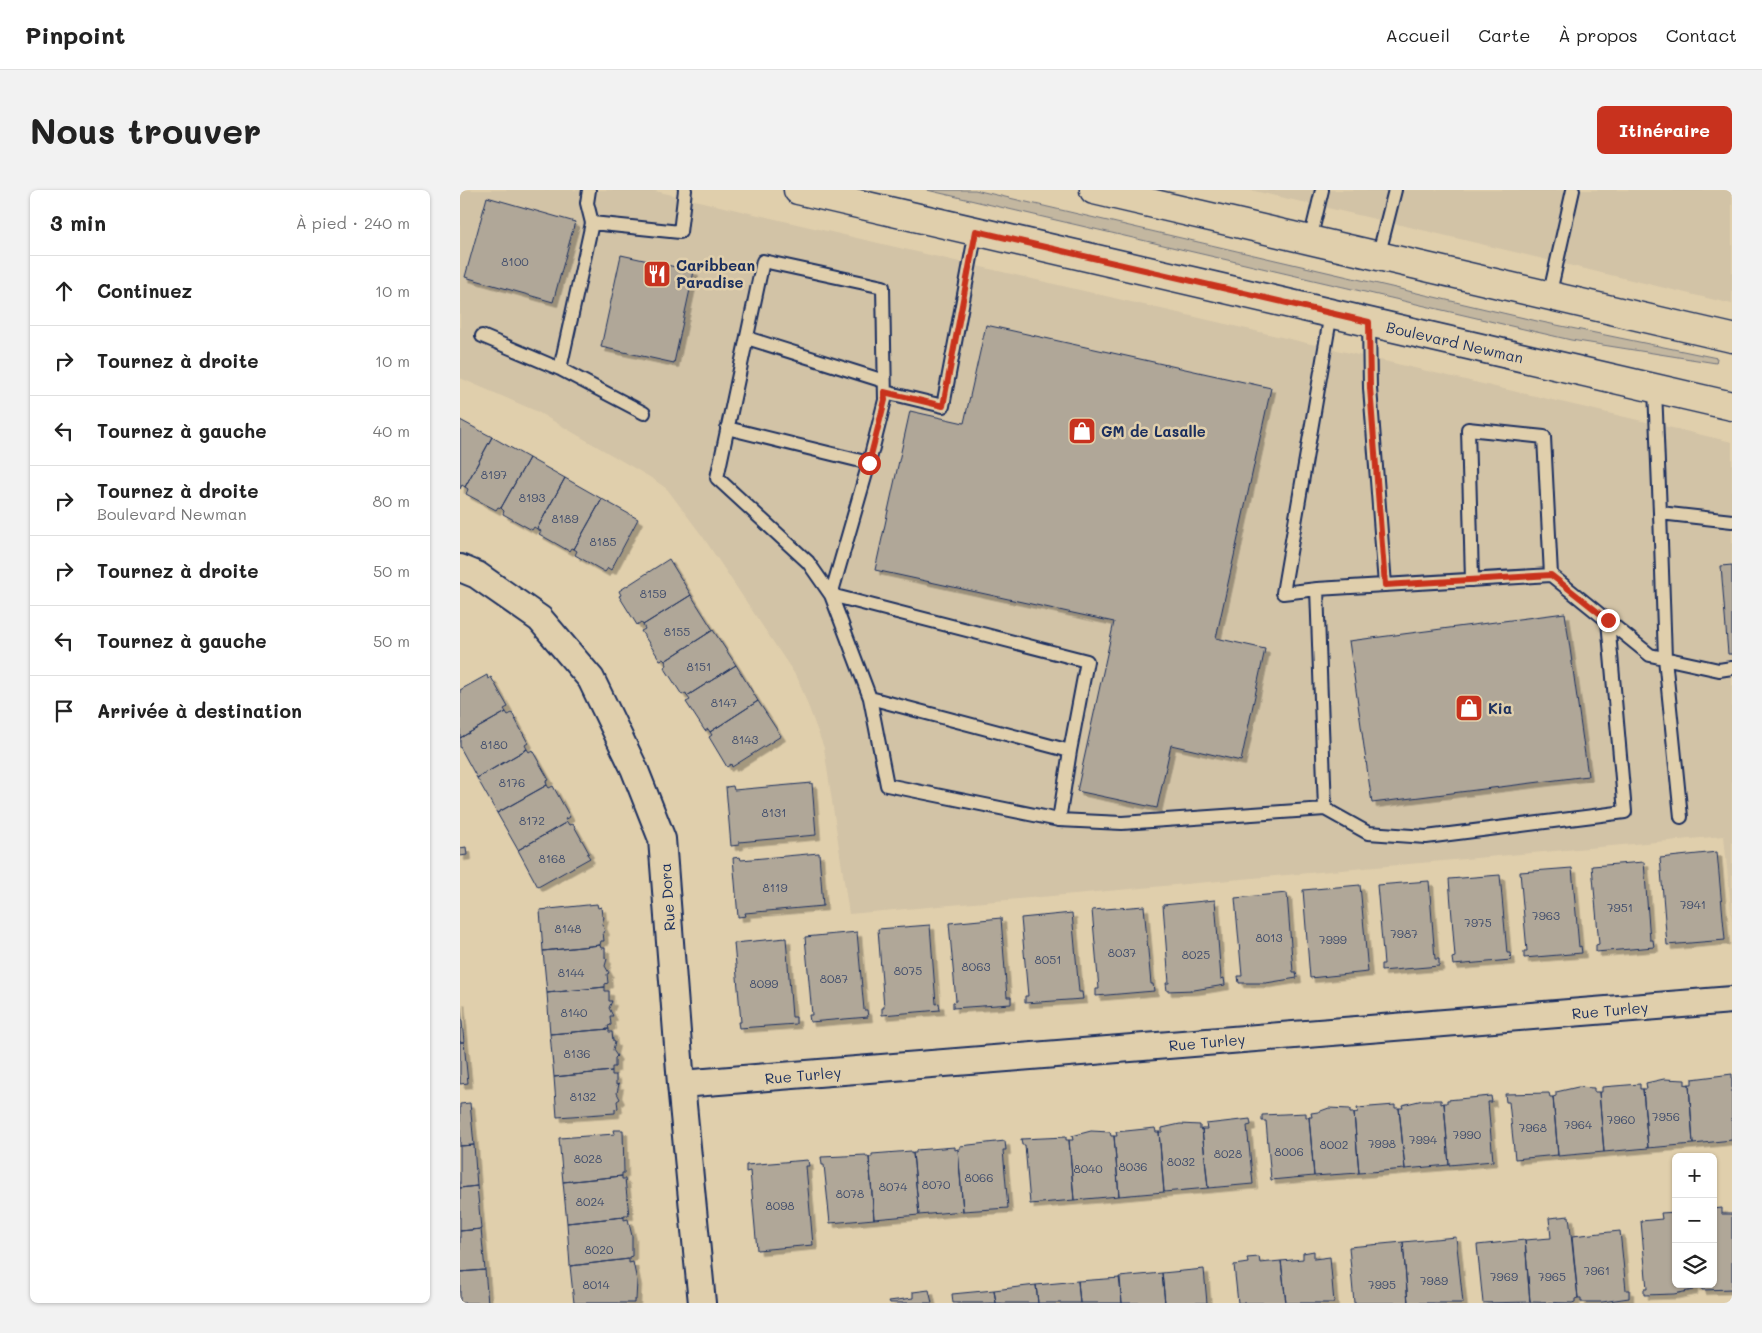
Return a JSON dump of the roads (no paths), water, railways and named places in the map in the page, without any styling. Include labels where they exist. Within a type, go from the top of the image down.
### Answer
[{"type":"main road","name":"Boulevard Newman","points":[[798,190],[1732,406]]},
{"type":"main road","points":[[1094,190],[1732,338]]},
{"type":"street","name":"Rue Dora","points":[[460,568],[476,575],[540,619],[591,679],[634,768],[662,839],[681,1084],[702,1303]]},
{"type":"street","name":"Rue Turley","points":[[681,1084],[1732,1000]]},
{"type":"lane","points":[[560,369],[592,222],[587,203],[589,190]]},
{"type":"lane","points":[[592,222],[680,232],[685,190]]},
{"type":"lane","points":[[1310,240],[1322,190]]},
{"type":"lane","points":[[1378,257],[1395,190]]},
{"type":"lane","points":[[1549,297],[1573,190]]},
{"type":"lane","points":[[746,338],[943,406],[976,231]]},
{"type":"lane","points":[[830,595],[869,463],[885,400],[883,287],[763,261],[717,478],[808,562],[830,595],[870,698],[887,785],[1059,820],[1122,823],[1325,809],[1368,833],[1426,837],[1625,812],[1608,620]]},
{"type":"lane","points":[[1331,314],[1283,593],[1317,589],[1551,575],[1650,655],[1719,670],[1732,668]]},
{"type":"lane","points":[[1369,322],[1370,388],[1385,585]]},
{"type":"lane","points":[[482,336],[560,369],[644,413]]},
{"type":"lane","points":[[1655,389],[1665,658],[1681,817]]},
{"type":"lane","points":[[727,428],[869,463]]},
{"type":"lane","points":[[1472,580],[1468,428],[1544,437],[1551,575]]},
{"type":"lane","points":[[1660,513],[1732,521]]},
{"type":"lane","points":[[1317,589],[1325,809]]},
{"type":"lane","points":[[830,595],[1087,661],[1059,820]]},
{"type":"lane","points":[[870,698],[1070,751]]},
{"type":"place","name":"Caribbean Paradise","points":[[657,274]]},
{"type":"place","name":"GM de Lasalle","points":[[1082,431]]},
{"type":"place","name":"Kia","points":[[1469,708]]}]
